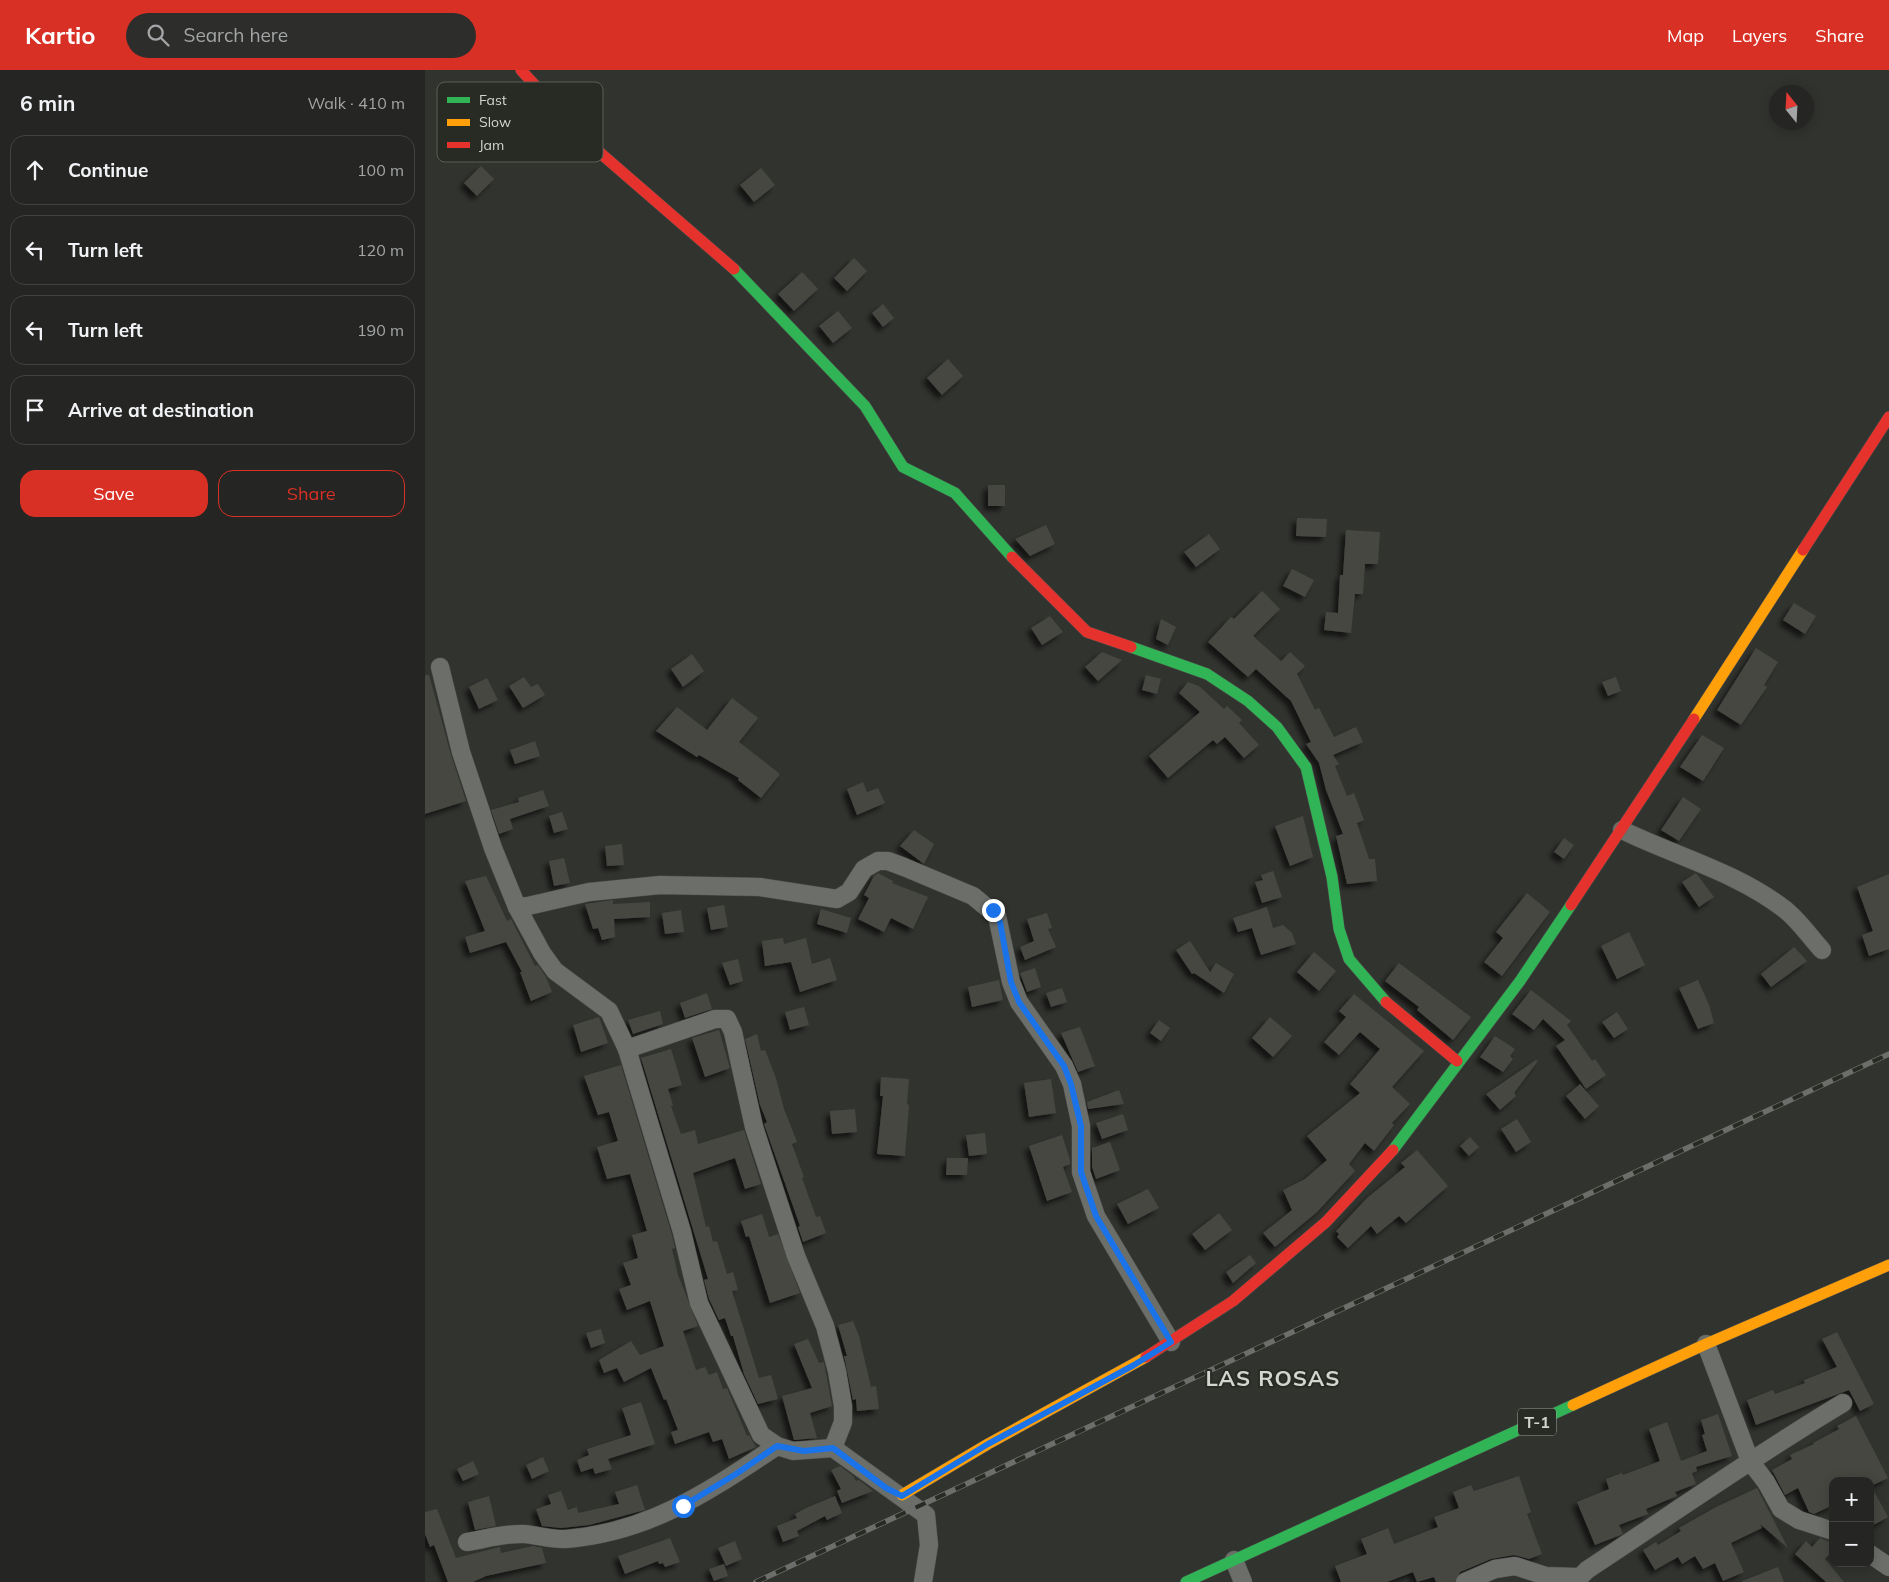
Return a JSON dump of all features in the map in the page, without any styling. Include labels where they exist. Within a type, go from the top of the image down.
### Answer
[{"type":"street","points":[[521,70],[532,82]]},
{"type":"street","points":[[603,155],[732,267],[759,294],[865,406],[903,467],[955,493],[1033,580],[1087,632],[1207,674],[1247,701],[1277,727],[1306,767],[1332,877],[1339,929],[1349,959],[1382,998],[1457,1061]]},
{"type":"street","points":[[902,1496],[988,1444],[1134,1365],[1233,1301],[1326,1222],[1388,1156],[1457,1061],[1520,981],[1622,830],[1889,417]]},
{"type":"street","points":[[440,667],[467,769],[493,848],[517,906],[542,954],[555,971],[609,1011],[627,1049],[682,1232],[699,1303],[761,1435],[777,1446],[804,1451],[833,1448],[886,1488],[902,1496],[926,1514],[929,1552],[923,1582]]},
{"type":"street","points":[[1622,830],[1657,847],[1741,882],[1784,908],[1822,950]]},
{"type":"street","points":[[517,906],[528,906],[589,892],[660,885],[760,887],[837,899],[849,892],[864,869],[878,861],[888,861],[973,896],[997,916],[1011,982],[1019,1002],[1064,1066],[1071,1084],[1081,1126],[1081,1172],[1096,1216],[1171,1342]]},
{"type":"street","points":[[627,1049],[715,1018],[727,1020],[733,1032],[754,1127],[796,1256],[825,1326],[837,1371],[843,1406],[843,1422],[833,1448]]},
{"type":"street","name":"T-1","points":[[1186,1582],[1706,1344],[1889,1264]]},
{"type":"street","points":[[1706,1344],[1750,1461],[1766,1482],[1781,1509],[1799,1520],[1829,1530]]},
{"type":"street","points":[[1465,1582],[1495,1569],[1515,1566],[1546,1576],[1583,1578],[1750,1461],[1843,1403]]},
{"type":"street","points":[[467,1542],[523,1534],[564,1539],[633,1525],[683,1506],[736,1474],[777,1446]]},
{"type":"street","points":[[1874,1557],[1889,1567]]},
{"type":"street","points":[[1234,1560],[1243,1582]]},
{"type":"building","points":[[481,166],[494,179],[477,196],[464,183]]},
{"type":"building","points":[[761,168],[775,185],[754,202],[740,185]]},
{"type":"building","points":[[854,258],[867,271],[847,291],[834,278]]},
{"type":"building","points":[[802,272],[818,289],[794,311],[778,294]]},
{"type":"building","points":[[883,304],[894,318],[883,327],[872,313]]},
{"type":"building","points":[[838,311],[852,328],[833,343],[819,326]]},
{"type":"building","points":[[948,359],[963,376],[942,395],[927,378]]},
{"type":"building","points":[[988,485],[1005,485],[1005,506],[988,506]]},
{"type":"building","points":[[1297,518],[1327,519],[1326,537],[1296,536]]},
{"type":"building","points":[[1046,525],[1055,544],[1030,556],[1015,539]]},
{"type":"building","points":[[1346,530],[1380,532],[1378,564],[1365,564],[1363,594],[1355,594],[1351,633],[1324,630],[1326,612],[1338,613],[1340,575],[1343,575]]},
{"type":"building","points":[[1209,534],[1220,549],[1196,567],[1184,552]]},
{"type":"building","points":[[1292,569],[1314,580],[1305,597],[1283,586]]},
{"type":"building","points":[[1262,591],[1280,609],[1253,636],[1281,661],[1290,652],[1305,666],[1297,674],[1315,710],[1319,708],[1334,737],[1356,727],[1363,742],[1333,755],[1339,764],[1335,766],[1347,796],[1354,793],[1364,820],[1357,823],[1369,859],[1375,859],[1377,881],[1347,884],[1336,836],[1343,834],[1326,790],[1319,763],[1306,744],[1311,742],[1291,701],[1256,669],[1248,677],[1208,642],[1231,617],[1234,619]]},
{"type":"building","points":[[1794,603],[1816,616],[1805,634],[1783,620]]},
{"type":"building","points":[[1050,616],[1063,632],[1042,645],[1031,628]]},
{"type":"building","points":[[1161,619],[1176,627],[1168,645],[1156,639]]},
{"type":"building","points":[[1756,648],[1778,662],[1764,685],[1767,687],[1741,725],[1717,710]]},
{"type":"building","points":[[1102,652],[1122,660],[1098,681],[1085,667]]},
{"type":"building","points":[[692,654],[704,671],[683,687],[671,669]]},
{"type":"building","points":[[425,675],[429,675],[466,801],[425,814]]},
{"type":"building","points":[[1146,675],[1161,679],[1157,694],[1142,690]]},
{"type":"building","points":[[524,677],[531,687],[538,684],[545,695],[523,708],[509,686]]},
{"type":"building","points":[[1616,677],[1621,691],[1608,696],[1602,682]]},
{"type":"building","points":[[487,678],[498,700],[479,709],[469,687]]},
{"type":"building","points":[[1188,682],[1199,686],[1224,709],[1227,706],[1242,720],[1239,723],[1259,745],[1244,758],[1225,737],[1217,744],[1213,740],[1168,778],[1149,756],[1200,712],[1179,693]]},
{"type":"building","points":[[732,698],[758,718],[739,742],[780,774],[761,798],[738,780],[739,778],[699,755],[697,757],[656,731],[677,707],[707,730]]},
{"type":"building","points":[[1702,735],[1724,748],[1703,781],[1680,767]]},
{"type":"building","points":[[535,741],[540,756],[515,764],[510,750]]},
{"type":"building","points":[[863,782],[867,792],[878,788],[885,803],[857,815],[847,789]]},
{"type":"building","points":[[543,790],[549,806],[510,819],[513,829],[499,834],[491,810],[519,802],[518,798]]},
{"type":"building","points":[[1683,797],[1701,809],[1679,841],[1661,830]]},
{"type":"building","points":[[562,812],[568,829],[554,833],[549,816]]},
{"type":"building","points":[[1303,816],[1313,857],[1290,866],[1275,826]]},
{"type":"building","points":[[914,830],[934,844],[924,864],[900,846]]},
{"type":"building","points":[[1564,838],[1574,845],[1564,859],[1554,852]]},
{"type":"building","points":[[622,844],[624,865],[607,866],[605,846]]},
{"type":"building","points":[[564,858],[570,883],[554,886],[549,861]]},
{"type":"building","points":[[1273,871],[1282,897],[1262,903],[1255,882],[1263,880],[1261,875]]},
{"type":"building","points":[[878,873],[893,881],[892,883],[928,897],[913,929],[891,918],[884,932],[858,919],[869,898],[864,895],[874,876]]},
{"type":"building","points":[[1696,873],[1714,897],[1699,907],[1682,882]]},
{"type":"building","points":[[1889,874],[1889,949],[1869,956],[1862,935],[1873,931],[1857,887]]},
{"type":"building","points":[[486,876],[507,921],[511,919],[535,966],[538,965],[546,977],[552,992],[531,1001],[520,972],[522,972],[506,942],[470,953],[465,937],[485,931],[465,881]]},
{"type":"building","points":[[1527,893],[1550,912],[1502,976],[1484,962],[1503,938],[1496,932]]},
{"type":"building","points":[[613,900],[613,904],[650,902],[650,917],[614,919],[615,937],[602,940],[598,928],[593,929],[585,904]]},
{"type":"building","points":[[724,905],[728,927],[711,930],[707,908]]},
{"type":"building","points":[[1267,907],[1273,928],[1283,925],[1292,933],[1296,944],[1261,955],[1252,928],[1238,932],[1233,918]]},
{"type":"building","points":[[821,909],[851,918],[847,933],[817,924]]},
{"type":"building","points":[[681,910],[684,932],[665,934],[662,913]]},
{"type":"building","points":[[1047,913],[1052,928],[1048,929],[1056,947],[1025,960],[1020,947],[1034,941],[1027,919]]},
{"type":"building","points":[[1629,932],[1645,965],[1617,979],[1601,946]]},
{"type":"building","points":[[783,938],[784,944],[806,938],[812,964],[830,958],[837,980],[800,992],[791,962],[765,966],[762,941]]},
{"type":"building","points":[[1190,941],[1210,972],[1216,963],[1234,974],[1224,993],[1194,973],[1192,974],[1176,950]]},
{"type":"building","points":[[1794,947],[1807,961],[1771,987],[1761,974]]},
{"type":"building","points":[[1314,952],[1336,971],[1319,991],[1297,972]]},
{"type":"building","points":[[738,959],[743,981],[730,985],[722,963]]},
{"type":"building","points":[[1399,963],[1471,1017],[1453,1040],[1417,1010],[1419,1007],[1385,981]]},
{"type":"building","points":[[1035,968],[1041,987],[1027,992],[1020,973]]},
{"type":"building","points":[[999,980],[1003,1000],[972,1007],[968,987]]},
{"type":"building","points":[[1698,980],[1709,1005],[1714,1023],[1698,1029],[1679,988]]},
{"type":"building","points":[[1062,988],[1067,1002],[1051,1007],[1046,993]]},
{"type":"building","points":[[1531,990],[1571,1021],[1567,1025],[1592,1061],[1595,1059],[1606,1075],[1586,1089],[1556,1046],[1565,1040],[1543,1019],[1534,1030],[1512,1014]]},
{"type":"building","points":[[707,993],[712,1009],[685,1018],[680,1003]]},
{"type":"building","points":[[1354,994],[1424,1051],[1392,1087],[1410,1104],[1392,1123],[1394,1125],[1374,1151],[1365,1143],[1349,1164],[1355,1171],[1317,1212],[1275,1247],[1263,1233],[1292,1210],[1283,1190],[1305,1179],[1327,1160],[1307,1136],[1360,1093],[1350,1084],[1380,1049],[1360,1032],[1339,1055],[1324,1042],[1346,1017],[1339,1011]]},
{"type":"building","points":[[804,1007],[809,1025],[790,1030],[785,1012]]},
{"type":"building","points":[[660,1011],[663,1024],[633,1034],[628,1020]]},
{"type":"building","points":[[1617,1012],[1628,1029],[1614,1038],[1602,1022]]},
{"type":"building","points":[[599,1017],[608,1043],[581,1052],[573,1025]]},
{"type":"building","points":[[1270,1017],[1292,1036],[1273,1057],[1252,1038]]},
{"type":"building","points":[[1159,1020],[1170,1028],[1161,1041],[1150,1033]]},
{"type":"building","points":[[1080,1027],[1095,1066],[1078,1072],[1061,1033]]},
{"type":"building","points":[[719,1030],[730,1068],[705,1077],[692,1038]]},
{"type":"building","points":[[757,1034],[761,1051],[765,1050],[776,1078],[784,1109],[797,1142],[792,1144],[804,1177],[802,1178],[816,1217],[820,1216],[826,1233],[803,1242],[798,1227],[800,1226],[764,1124],[767,1122],[760,1105],[745,1039]]},
{"type":"building","points":[[1495,1036],[1515,1049],[1510,1056],[1513,1059],[1503,1072],[1480,1057]]},
{"type":"building","points":[[671,1049],[682,1085],[668,1089],[673,1105],[671,1106],[681,1134],[695,1130],[698,1144],[744,1130],[761,1184],[745,1189],[735,1158],[693,1173],[706,1227],[709,1226],[713,1242],[717,1241],[727,1274],[733,1272],[738,1290],[732,1291],[759,1378],[771,1375],[778,1399],[758,1404],[744,1374],[733,1336],[731,1336],[725,1318],[719,1320],[709,1299],[704,1280],[708,1279],[641,1058]]},
{"type":"building","points":[[1536,1060],[1538,1061],[1514,1093],[1516,1096],[1500,1110],[1486,1094]]},
{"type":"building","points":[[621,1065],[672,1235],[675,1248],[672,1249],[678,1275],[698,1326],[683,1331],[696,1370],[705,1367],[709,1375],[717,1372],[723,1389],[727,1388],[747,1436],[749,1435],[756,1447],[729,1459],[722,1439],[713,1442],[709,1432],[675,1444],[671,1432],[678,1430],[651,1368],[624,1382],[617,1368],[604,1373],[599,1360],[631,1341],[640,1355],[664,1346],[650,1301],[627,1310],[619,1289],[631,1285],[623,1263],[638,1258],[632,1235],[647,1231],[630,1174],[607,1179],[597,1147],[618,1141],[609,1112],[598,1115],[584,1076]]},
{"type":"building","points":[[881,1077],[909,1079],[905,1156],[877,1154],[883,1096],[880,1096]]},
{"type":"building","points":[[1051,1079],[1056,1113],[1029,1117],[1024,1083]]},
{"type":"building","points":[[1580,1084],[1599,1106],[1585,1119],[1566,1096]]},
{"type":"building","points":[[1119,1090],[1124,1104],[1088,1109],[1087,1102]]},
{"type":"building","points":[[855,1109],[857,1132],[832,1134],[830,1111]]},
{"type":"building","points":[[1123,1114],[1128,1130],[1102,1139],[1096,1123]]},
{"type":"building","points":[[1517,1119],[1531,1142],[1516,1152],[1501,1129]]},
{"type":"building","points":[[985,1133],[987,1154],[969,1156],[966,1135]]},
{"type":"building","points":[[1062,1135],[1070,1160],[1070,1164],[1063,1167],[1072,1192],[1047,1201],[1029,1146]]},
{"type":"building","points":[[1470,1137],[1479,1147],[1469,1156],[1460,1146]]},
{"type":"building","points":[[1110,1142],[1120,1170],[1096,1179],[1092,1167],[1092,1148]]},
{"type":"building","points":[[1417,1150],[1448,1186],[1406,1223],[1399,1216],[1377,1234],[1371,1226],[1348,1248],[1337,1237],[1339,1234],[1336,1231],[1367,1198],[1405,1167],[1401,1163]]},
{"type":"building","points":[[947,1158],[968,1158],[967,1175],[946,1175]]},
{"type":"building","points":[[1148,1189],[1159,1208],[1128,1224],[1117,1204]]},
{"type":"building","points":[[1219,1213],[1232,1230],[1205,1250],[1192,1234]]},
{"type":"building","points":[[762,1214],[769,1237],[778,1234],[800,1293],[770,1303],[749,1236],[746,1237],[741,1221]]},
{"type":"building","points":[[1250,1255],[1256,1263],[1233,1283],[1226,1272]]},
{"type":"building","points":[[853,1321],[859,1336],[871,1387],[876,1386],[879,1409],[857,1411],[856,1399],[853,1400],[844,1356],[847,1356],[838,1325]]},
{"type":"building","points":[[601,1329],[605,1343],[591,1348],[586,1333]]},
{"type":"building","points":[[1837,1332],[1874,1404],[1860,1411],[1849,1390],[1756,1425],[1747,1400],[1773,1390],[1775,1394],[1805,1383],[1804,1380],[1837,1367],[1822,1339]]},
{"type":"building","points":[[808,1339],[819,1363],[824,1362],[832,1406],[810,1413],[817,1438],[794,1440],[782,1396],[812,1388],[794,1344]]},
{"type":"building","points":[[641,1402],[655,1444],[608,1459],[612,1469],[595,1474],[593,1468],[581,1472],[577,1460],[589,1455],[587,1449],[631,1435],[622,1408]]},
{"type":"building","points":[[1718,1414],[1732,1456],[1696,1467],[1697,1471],[1692,1473],[1696,1484],[1675,1492],[1677,1496],[1646,1509],[1648,1514],[1619,1525],[1623,1534],[1595,1545],[1577,1502],[1609,1489],[1606,1479],[1622,1473],[1623,1475],[1660,1461],[1649,1429],[1667,1422],[1681,1461],[1707,1451],[1702,1435],[1705,1434],[1701,1420]]},
{"type":"building","points":[[1856,1416],[1888,1478],[1874,1485],[1874,1477],[1829,1477],[1829,1507],[1814,1514],[1809,1512],[1798,1488],[1785,1495],[1772,1470],[1792,1459],[1790,1455],[1814,1444],[1839,1429],[1837,1426]]},
{"type":"building","points":[[543,1457],[549,1471],[532,1479],[526,1465]]},
{"type":"building","points":[[473,1461],[479,1474],[463,1481],[457,1469]]},
{"type":"building","points":[[840,1466],[853,1476],[856,1481],[859,1480],[873,1491],[842,1503],[837,1491],[841,1489],[831,1470]]},
{"type":"building","points":[[1519,1476],[1531,1512],[1527,1514],[1542,1554],[1529,1559],[1514,1555],[1491,1559],[1460,1572],[1455,1582],[1436,1582],[1434,1577],[1417,1582],[1413,1572],[1387,1582],[1341,1582],[1335,1566],[1367,1554],[1361,1539],[1388,1528],[1394,1544],[1438,1527],[1434,1517],[1459,1508],[1453,1492],[1471,1485],[1474,1491]]},
{"type":"building","points":[[637,1485],[645,1510],[589,1525],[561,1528],[542,1526],[536,1509],[551,1504],[548,1495],[561,1491],[568,1510],[577,1507],[578,1513],[619,1504],[615,1492]]},
{"type":"building","points":[[1757,1488],[1788,1548],[1760,1524],[1762,1528],[1731,1543],[1744,1572],[1723,1581],[1715,1563],[1703,1569],[1695,1556],[1682,1564],[1678,1557],[1655,1570],[1643,1550],[1656,1542],[1658,1545],[1681,1531],[1679,1528],[1716,1507]]},
{"type":"building","points":[[1874,1491],[1888,1517],[1874,1525]]},
{"type":"building","points":[[489,1496],[496,1526],[475,1530],[468,1502]]},
{"type":"building","points":[[835,1496],[842,1513],[827,1520],[825,1516],[797,1531],[799,1536],[783,1542],[777,1526],[797,1518],[795,1514],[806,1508]]},
{"type":"building","points":[[437,1509],[456,1558],[500,1547],[501,1553],[533,1546],[542,1548],[546,1563],[486,1576],[473,1582],[448,1582],[434,1545],[430,1547],[425,1534],[425,1512]]},
{"type":"building","points":[[670,1538],[680,1562],[665,1567],[663,1563],[659,1564],[658,1561],[625,1574],[618,1556]]},
{"type":"building","points":[[1820,1538],[1829,1541],[1829,1555],[1825,1559],[1829,1567],[1832,1567],[1844,1582],[1826,1582],[1795,1554],[1806,1541],[1812,1547]]},
{"type":"building","points":[[735,1541],[742,1559],[726,1566],[718,1548]]},
{"type":"building","points":[[724,1564],[728,1576],[714,1581],[709,1569]]},
{"type":"building","points":[[1778,1567],[1784,1582],[1742,1582],[1742,1581]]},
{"type":"railway","points":[[756,1582],[1889,1054]]},
{"type":"traffic: fast","points":[[734,269],[865,406],[903,467],[955,493],[1012,557]]},
{"type":"traffic: fast","points":[[1131,647],[1207,674],[1248,701],[1277,727],[1306,767],[1332,877],[1339,929],[1349,959],[1386,1002]]},
{"type":"traffic: fast","points":[[1393,1150],[1520,981],[1571,905]]},
{"type":"traffic: fast","points":[[1186,1582],[1573,1405]]},
{"type":"traffic: slow","points":[[1694,719],[1803,550]]},
{"type":"traffic: slow","points":[[1573,1405],[1706,1344],[1889,1265]]},
{"type":"traffic: slow","points":[[902,1495],[988,1444],[1146,1357]]},
{"type":"traffic: jam","points":[[521,70],[532,82]]},
{"type":"traffic: jam","points":[[603,155],[734,269]]},
{"type":"traffic: jam","points":[[1803,550],[1889,417]]},
{"type":"traffic: jam","points":[[1012,557],[1087,632],[1131,647]]},
{"type":"traffic: jam","points":[[1571,905],[1694,719]]},
{"type":"traffic: jam","points":[[1386,1002],[1457,1061]]},
{"type":"traffic: jam","points":[[1146,1357],[1233,1301],[1326,1222],[1393,1150]]},
{"type":"district","name":"LAS ROSAS","points":[[1273,1378]]},
{"type":"route","points":[[683,1506],[736,1474],[777,1446],[804,1451],[833,1448],[886,1488],[902,1496],[988,1444],[1134,1365],[1171,1342],[1106,1235],[1091,1204],[1081,1172],[1081,1126],[1071,1084],[1064,1066],[1019,1002],[1011,982],[1000,922],[993,910]]}]
